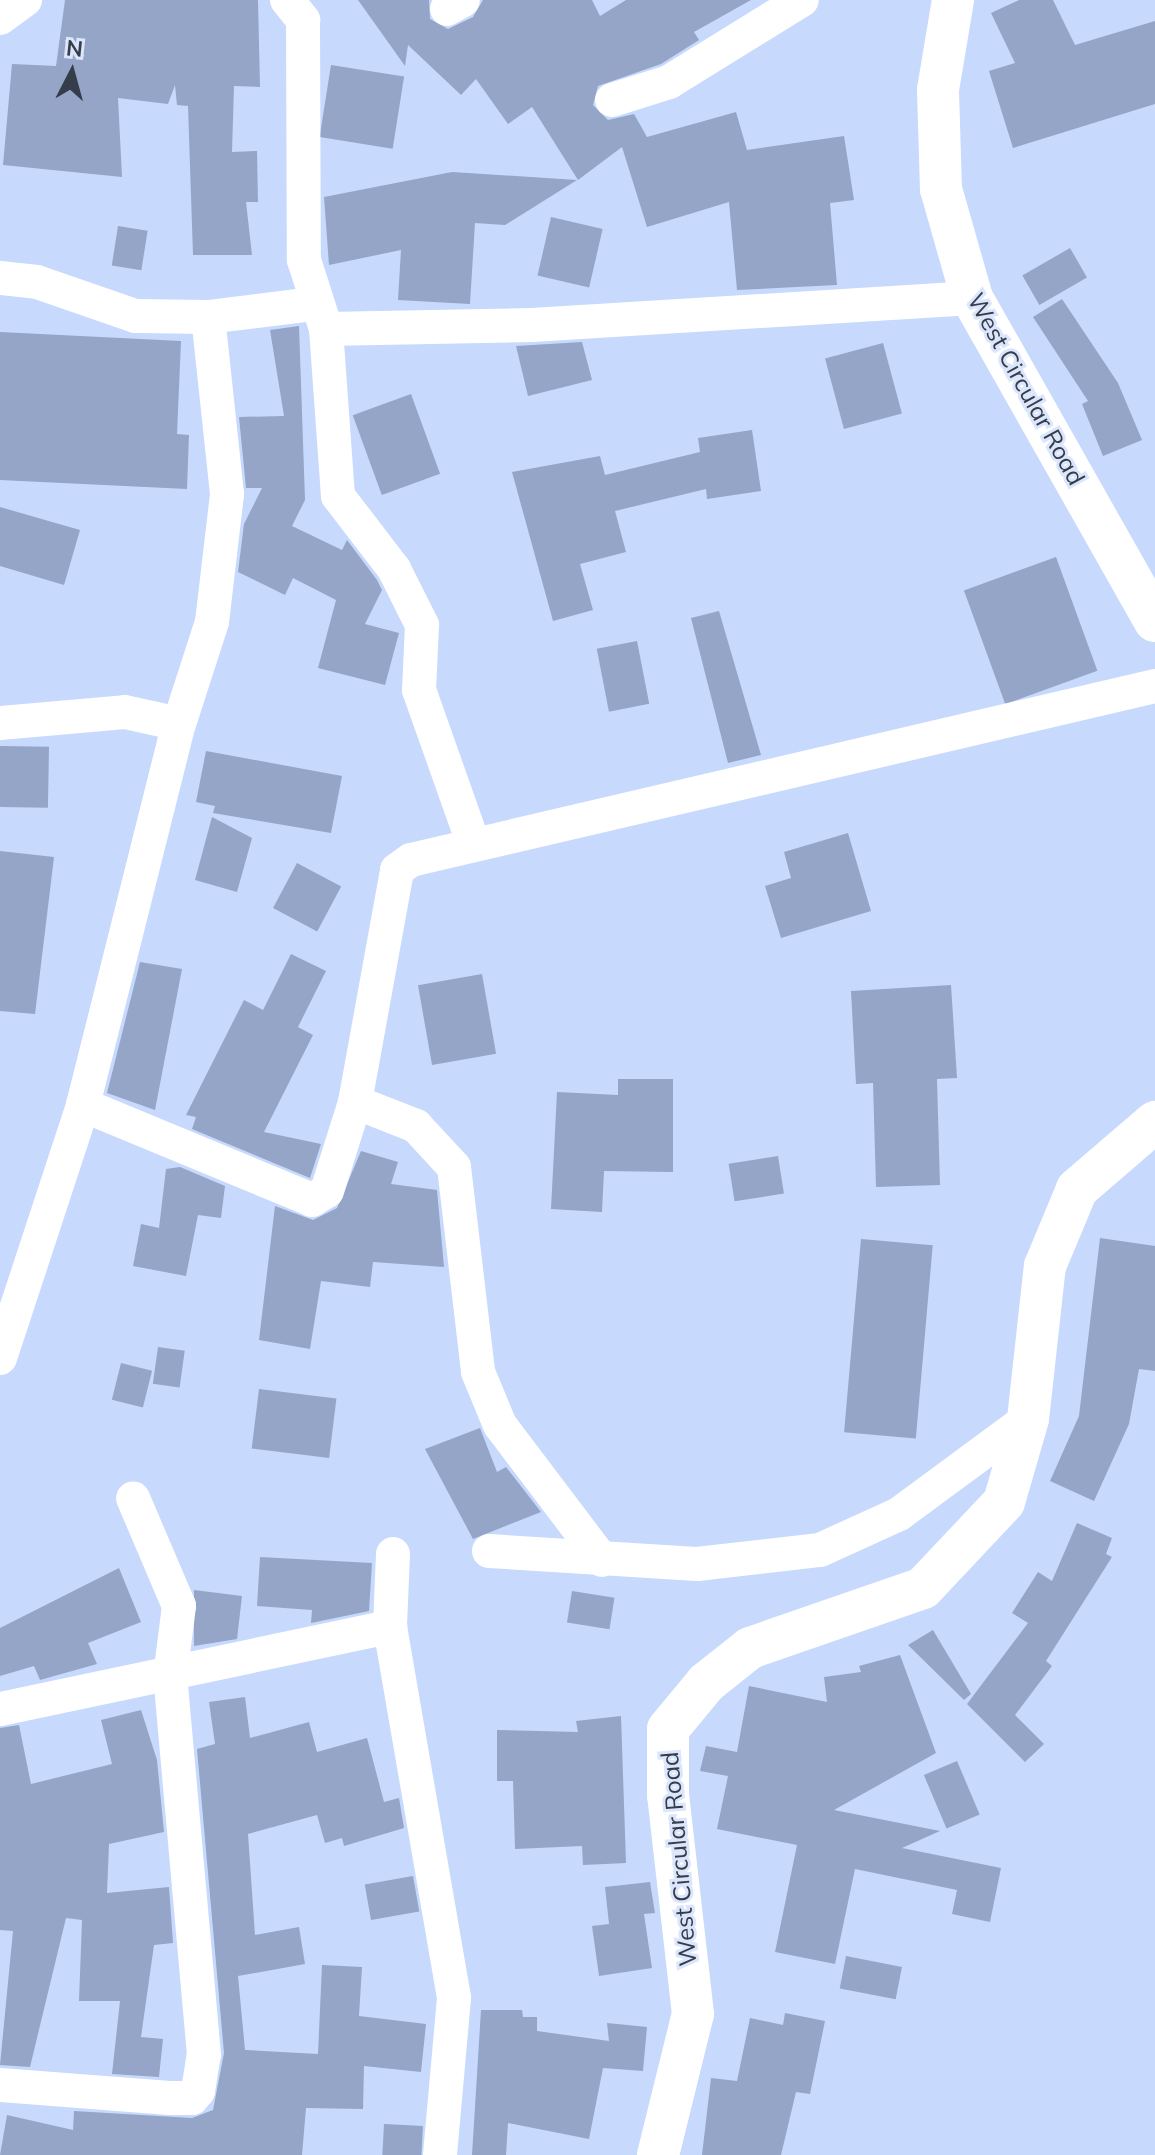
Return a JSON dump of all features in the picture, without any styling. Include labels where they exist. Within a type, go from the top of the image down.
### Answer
[{"type":"street","points":[[0,18],[25,0]]},
{"type":"street","points":[[287,0],[303,20],[304,260],[320,316],[338,496],[394,569],[422,625],[419,690],[474,845]]},
{"type":"street","points":[[612,100],[669,82],[802,0]]},
{"type":"street","name":"West Circular Road","points":[[953,0],[938,90],[941,189],[972,298],[1155,621]]},
{"type":"street","points":[[0,278],[37,282],[135,316],[320,316],[532,325],[972,298]]},
{"type":"street","points":[[0,1358],[83,1105],[179,724],[212,622],[227,494],[208,317]]},
{"type":"street","points":[[83,1105],[312,1200],[327,1191],[355,1102],[397,870],[474,845],[1003,727],[1155,686]]},
{"type":"street","points":[[0,723],[125,712],[179,724]]},
{"type":"street","points":[[355,1102],[416,1126],[454,1167],[478,1372],[500,1425],[602,1560]]},
{"type":"street","name":"West Circular Road","points":[[658,2155],[693,2014],[668,1795],[668,1729],[706,1683],[750,1648],[923,1588],[1004,1502],[1028,1419],[1045,1266],[1077,1189],[1155,1122]]},
{"type":"street","points":[[489,1551],[697,1564],[820,1550],[899,1514],[1028,1419]]},
{"type":"street","points":[[0,2085],[170,2098],[192,2098],[198,2091],[204,2055],[170,1677],[174,1582],[133,1498]]},
{"type":"street","points":[[393,1554],[390,1627],[454,1998],[440,2155]]},
{"type":"street","points":[[0,1709],[170,1677],[390,1627]]},
{"type":"building","points":[[65,0],[258,0],[260,87],[234,86],[232,152],[257,151],[258,202],[246,202],[252,255],[193,255],[188,106],[177,105],[175,85],[168,104],[118,98],[122,177],[3,165],[12,64],[56,66]]},
{"type":"building","points":[[358,0],[429,0],[430,19],[448,29],[473,17],[483,0],[592,0],[600,16],[626,0],[751,0],[694,32],[699,40],[661,64],[598,86],[593,105],[608,120],[634,114],[647,137],[736,112],[747,150],[844,136],[854,200],[830,203],[837,285],[737,290],[729,202],[647,227],[622,147],[578,180],[532,107],[508,124],[476,79],[461,95],[408,45],[405,66]]},
{"type":"building","points":[[1019,0],[1053,0],[1075,45],[1155,21],[1155,104],[1013,148],[989,71],[1015,63],[991,13]]},
{"type":"building","points":[[331,65],[404,77],[393,149],[320,137]]},
{"type":"building","points":[[452,172],[577,180],[505,225],[475,223],[470,304],[398,300],[401,250],[329,265],[324,197]]},
{"type":"building","points":[[551,217],[603,229],[589,287],[538,275]]},
{"type":"building","points":[[118,226],[148,231],[141,270],[112,266]]},
{"type":"building","points":[[1070,248],[1087,277],[1039,305],[1022,276]]},
{"type":"building","points":[[1062,299],[1118,383],[1142,440],[1103,456],[1082,404],[1088,401],[1033,317]]},
{"type":"building","points":[[299,326],[305,500],[292,526],[342,550],[347,540],[377,580],[382,590],[365,624],[399,633],[385,685],[318,668],[336,600],[293,578],[285,595],[238,572],[244,524],[262,488],[246,488],[239,417],[284,416],[270,330]]},
{"type":"building","points":[[0,332],[181,341],[177,434],[189,435],[187,489],[0,480]]},
{"type":"building","points":[[582,342],[592,380],[528,396],[516,346]]},
{"type":"building","points":[[883,343],[902,414],[844,429],[825,359]]},
{"type":"building","points":[[411,394],[440,474],[382,495],[353,415]]},
{"type":"building","points":[[752,430],[761,491],[707,499],[706,489],[615,511],[626,552],[580,564],[593,610],[553,621],[512,472],[600,456],[605,475],[700,452],[698,438]]},
{"type":"building","points":[[0,507],[80,530],[64,585],[0,566]]},
{"type":"building","points":[[1056,557],[1097,671],[1005,704],[964,591]]},
{"type":"building","points":[[719,611],[761,755],[728,763],[691,618]]},
{"type":"building","points":[[637,641],[649,704],[609,712],[597,649]]},
{"type":"building","points":[[0,746],[49,747],[48,808],[0,807]]},
{"type":"building","points":[[206,751],[342,776],[331,833],[213,813],[215,806],[196,802]]},
{"type":"building","points":[[212,817],[252,838],[237,892],[195,880]]},
{"type":"building","points":[[848,833],[871,911],[781,938],[765,886],[791,878],[784,852]]},
{"type":"building","points":[[0,851],[54,857],[35,1014],[0,1011]]},
{"type":"building","points":[[297,863],[341,886],[317,932],[273,908]]},
{"type":"building","points":[[291,954],[326,971],[298,1027],[313,1035],[264,1132],[321,1144],[310,1178],[192,1129],[196,1117],[186,1115],[244,1000],[263,1010]]},
{"type":"building","points":[[140,962],[182,969],[155,1110],[107,1093]]},
{"type":"building","points":[[482,974],[496,1054],[432,1065],[418,985]]},
{"type":"building","points":[[951,985],[957,1078],[937,1079],[940,1185],[876,1187],[873,1083],[856,1084],[851,991]]},
{"type":"building","points":[[618,1079],[673,1079],[673,1172],[604,1171],[602,1212],[551,1209],[557,1092],[618,1095]]},
{"type":"building","points":[[361,1151],[398,1162],[391,1184],[437,1190],[444,1267],[373,1262],[370,1287],[321,1281],[310,1349],[259,1340],[275,1206],[313,1220],[337,1208]]},
{"type":"building","points":[[778,1156],[784,1194],[735,1201],[729,1164]]},
{"type":"building","points":[[180,1167],[225,1186],[221,1218],[198,1215],[186,1276],[133,1266],[141,1224],[159,1228],[166,1169]]},
{"type":"building","points":[[1100,1238],[1155,1246],[1155,1371],[1139,1369],[1129,1424],[1094,1501],[1050,1481],[1079,1416]]},
{"type":"building","points":[[861,1239],[933,1245],[916,1439],[844,1432]]},
{"type":"building","points":[[158,1347],[185,1351],[180,1387],[153,1384]]},
{"type":"building","points":[[121,1363],[152,1371],[143,1408],[112,1400]]},
{"type":"building","points":[[259,1389],[336,1399],[329,1458],[252,1449]]},
{"type":"building","points":[[480,1428],[497,1472],[506,1467],[541,1512],[473,1539],[425,1449]]},
{"type":"building","points":[[1077,1523],[1112,1538],[1106,1554],[1112,1557],[1046,1661],[1052,1666],[1015,1715],[1044,1744],[1025,1762],[967,1704],[1028,1623],[1012,1613],[1038,1572],[1052,1581]]},
{"type":"building","points":[[260,1557],[372,1563],[369,1611],[311,1623],[312,1610],[257,1606]]},
{"type":"building","points":[[119,1568],[141,1622],[88,1643],[97,1664],[40,1680],[34,1666],[0,1676],[0,1628]]},
{"type":"building","points":[[194,1590],[242,1596],[237,1639],[194,1646]]},
{"type":"building","points":[[572,1591],[614,1598],[609,1629],[567,1623]]},
{"type":"building","points":[[933,1630],[971,1694],[964,1700],[908,1645]]},
{"type":"building","points":[[900,1655],[936,1753],[834,1810],[940,1831],[902,1848],[1001,1868],[990,1922],[952,1914],[957,1890],[855,1869],[835,1964],[775,1952],[797,1845],[717,1829],[728,1776],[700,1771],[706,1746],[737,1752],[749,1686],[827,1702],[824,1677],[861,1672],[859,1666]]},
{"type":"building","points":[[245,1697],[250,1738],[309,1722],[317,1752],[367,1738],[384,1802],[399,1798],[404,1828],[344,1846],[342,1838],[325,1843],[317,1815],[248,1834],[255,1935],[299,1927],[305,1964],[238,1976],[245,2050],[318,2054],[322,1965],[362,1967],[359,2016],[426,2024],[421,2072],[364,2066],[363,2109],[306,2108],[302,2155],[0,2155],[7,2115],[73,2130],[74,2111],[192,2118],[213,2110],[224,2053],[197,1749],[215,1744],[209,1702]]},
{"type":"building","points":[[141,1710],[157,1760],[164,1832],[109,1844],[107,1893],[169,1887],[173,1943],[154,1945],[141,2037],[163,2039],[159,2077],[112,2074],[120,2001],[79,2001],[82,1920],[66,1918],[30,2067],[0,2065],[13,1931],[0,1930],[0,1728],[19,1725],[31,1784],[112,1764],[101,1720]]},
{"type":"building","points":[[621,1716],[626,1863],[583,1865],[582,1846],[515,1849],[513,1781],[497,1781],[497,1730],[578,1732],[576,1721]]},
{"type":"building","points":[[957,1761],[980,1814],[947,1828],[924,1775]]},
{"type":"building","points":[[413,1876],[419,1911],[371,1920],[365,1885]]},
{"type":"building","points":[[650,1882],[655,1913],[644,1914],[652,1968],[599,1976],[592,1926],[609,1924],[605,1887]]},
{"type":"building","points":[[846,1956],[902,1967],[896,1999],[840,1988]]},
{"type":"building","points":[[481,2010],[522,2010],[523,2017],[537,2017],[537,2031],[609,2041],[607,2023],[647,2027],[643,2071],[603,2068],[589,2139],[508,2123],[506,2155],[472,2155]]},
{"type":"building","points":[[785,2013],[825,2021],[810,2094],[796,2092],[781,2155],[702,2155],[711,2078],[737,2081],[750,2018],[783,2025]]},
{"type":"building","points":[[384,2124],[423,2126],[421,2155],[382,2155]]}]
